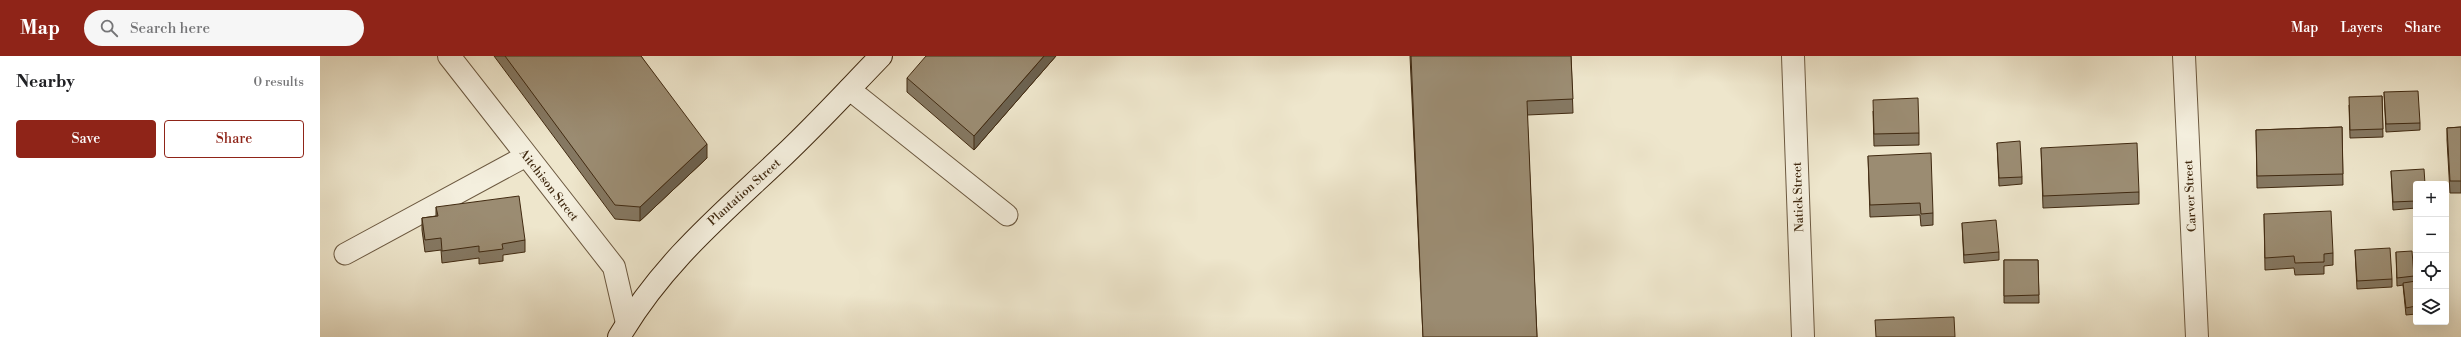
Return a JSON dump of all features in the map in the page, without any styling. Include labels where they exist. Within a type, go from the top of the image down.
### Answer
[{"type":"street","name":"Aitchison Street","points":[[449,56],[614,268],[623,330]]},
{"type":"street","name":"Plantation Street","points":[[623,330],[647,294],[692,241],[784,155],[881,56]]},
{"type":"street","name":"Natick Street","points":[[1793,56],[1804,337]]},
{"type":"street","name":"Carver Street","points":[[2184,56],[2197,337]]},
{"type":"lane","points":[[849,89],[1007,215]]},
{"type":"lane","points":[[345,254],[526,156]]},
{"type":"building","points":[[505,56],[641,56],[707,144],[640,207],[615,205]]},
{"type":"building","points":[[926,56],[1044,56],[974,136],[907,78]]},
{"type":"building","points":[[1411,56],[1571,56],[1573,99],[1527,101],[1537,337],[1423,337]]},
{"type":"building","points":[[2418,91],[2420,123],[2386,124],[2384,92]]},
{"type":"building","points":[[2382,96],[2383,129],[2350,130],[2349,97]]},
{"type":"building","points":[[1918,98],[1919,133],[1874,134],[1873,100]]},
{"type":"building","points":[[2342,127],[2343,174],[2257,176],[2256,130]]},
{"type":"building","points":[[2461,127],[2461,181],[2450,181],[2447,128]]},
{"type":"building","points":[[2020,141],[2022,177],[1999,178],[1997,143]]},
{"type":"building","points":[[2137,143],[2139,192],[2043,196],[2041,148]]},
{"type":"building","points":[[1931,153],[1933,213],[1921,214],[1920,203],[1870,205],[1868,156]]},
{"type":"building","points":[[2424,169],[2425,181],[2413,181],[2413,201],[2393,202],[2391,171]]},
{"type":"building","points":[[519,196],[525,240],[502,244],[503,249],[479,252],[479,246],[442,251],[441,238],[425,240],[422,218],[438,216],[436,207]]},
{"type":"building","points":[[2331,211],[2333,253],[2324,254],[2324,262],[2295,263],[2294,256],[2265,258],[2264,214]]},
{"type":"building","points":[[1996,220],[1999,252],[1964,255],[1962,223]]},
{"type":"building","points":[[2390,248],[2392,279],[2357,281],[2355,250]]},
{"type":"building","points":[[2412,251],[2413,276],[2397,278],[2396,252]]},
{"type":"building","points":[[2004,260],[2038,260],[2039,295],[2004,296]]},
{"type":"building","points":[[2413,281],[2413,307],[2406,308],[2403,283]]},
{"type":"building","points":[[1954,317],[1955,337],[1876,337],[1875,320]]}]
